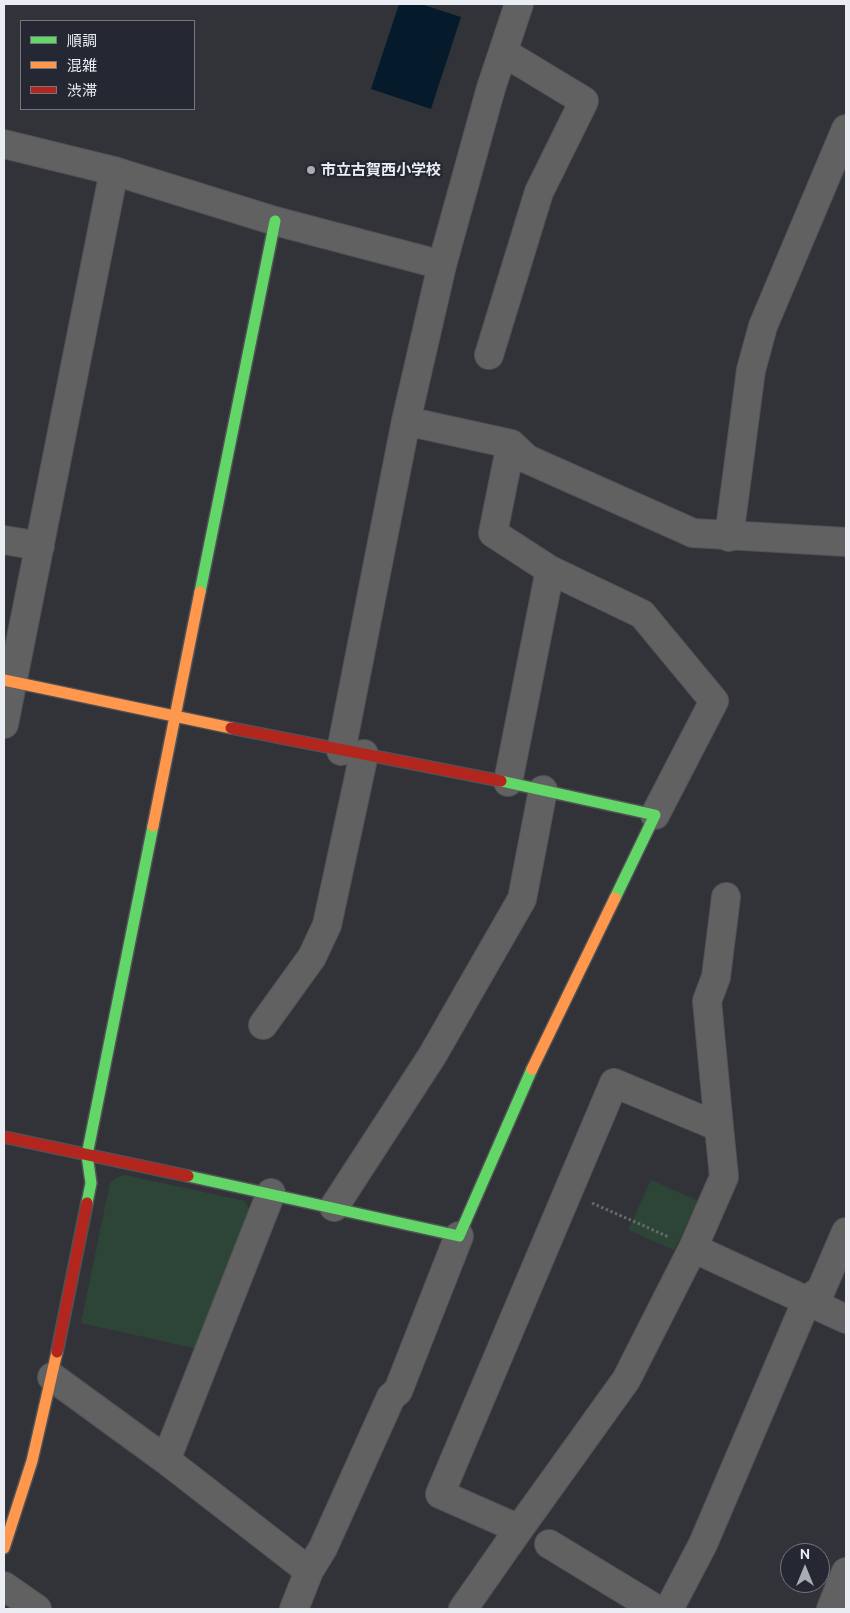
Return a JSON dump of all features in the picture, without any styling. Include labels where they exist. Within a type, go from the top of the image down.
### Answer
[{"type":"street","points":[[263,1025],[312,957],[327,925],[352,753],[406,422],[442,265],[502,52],[519,4]]},
{"type":"street","points":[[489,355],[539,192],[584,101],[502,52]]},
{"type":"street","points":[[729,537],[751,370],[763,326],[846,129]]},
{"type":"street","points":[[4,144],[114,171],[275,220],[442,265]]},
{"type":"street","points":[[4,724],[8,681],[40,546],[114,171]]},
{"type":"street","points":[[4,1548],[32,1461],[52,1377],[90,1183],[87,1155],[275,220]]},
{"type":"street","points":[[406,422],[511,444],[527,459],[694,533],[729,537],[846,542]]},
{"type":"street","points":[[294,1609],[309,1571],[323,1548],[391,1398],[398,1391],[459,1236],[551,1028],[647,834],[655,814],[714,701],[642,614],[550,570],[492,533],[511,444]]},
{"type":"street","points":[[4,540],[40,546]]},
{"type":"street","points":[[508,782],[550,570]]},
{"type":"street","points":[[8,681],[352,753],[508,782],[655,814]]},
{"type":"street","points":[[334,1207],[432,1056],[522,899],[543,790]]},
{"type":"street","points":[[463,1609],[626,1380],[694,1248],[724,1177],[707,1001],[716,977],[726,898]]},
{"type":"street","points":[[519,1529],[440,1494],[614,1083],[718,1127]]},
{"type":"street","points":[[4,1137],[271,1193],[459,1236]]},
{"type":"street","points":[[166,1460],[271,1193]]},
{"type":"street","points":[[669,1609],[703,1544],[807,1300],[820,1290],[846,1232]]},
{"type":"street","points":[[694,1248],[846,1319]]},
{"type":"street","points":[[52,1377],[166,1460],[309,1571]]},
{"type":"street","points":[[550,1544],[656,1609]]},
{"type":"street","points":[[831,1609],[846,1572]]},
{"type":"street","points":[[4,1586],[37,1609]]},
{"type":"path","points":[[568,1193],[694,1248]]},
{"type":"green space","points":[[125,1175],[245,1201],[251,1213],[198,1349],[81,1323],[110,1183],[117,1177]]},
{"type":"green space","points":[[651,1180],[698,1201],[674,1250],[628,1230]]},
{"type":"water","points":[[399,4],[421,4],[461,17],[431,109],[371,89]]},
{"type":"traffic: fast","points":[[200,592],[275,221]]},
{"type":"traffic: fast","points":[[501,781],[655,815],[615,898]]},
{"type":"traffic: fast","points":[[87,1203],[91,1183],[87,1155],[153,826]]},
{"type":"traffic: fast","points":[[188,1176],[459,1236],[532,1069]]},
{"type":"traffic: slow","points":[[153,826],[200,592]]},
{"type":"traffic: slow","points":[[4,680],[231,728]]},
{"type":"traffic: slow","points":[[532,1069],[615,898]]},
{"type":"traffic: slow","points":[[4,1548],[32,1461],[57,1352]]},
{"type":"traffic: jam","points":[[231,728],[501,781]]},
{"type":"traffic: jam","points":[[4,1137],[188,1176]]},
{"type":"traffic: jam","points":[[57,1352],[87,1203]]},
{"type":"place","name":"市立古賀西小学校","points":[[311,170]]}]
